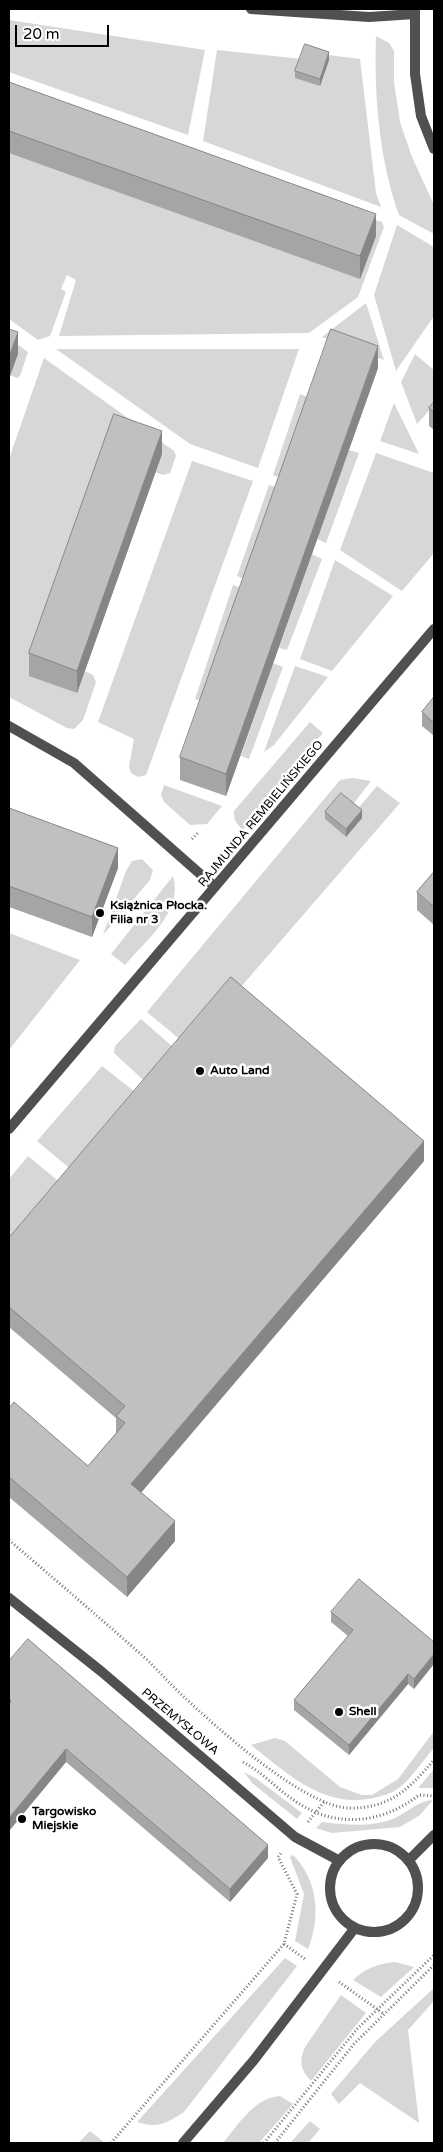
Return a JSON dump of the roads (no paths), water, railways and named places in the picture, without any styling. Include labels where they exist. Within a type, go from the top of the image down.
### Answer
[{"type":"street","points":[[251,9],[369,17],[415,12],[415,74],[421,116],[434,149]]},
{"type":"street","name":"RAJMUNDA REMBIELIŃSKIEGO","points":[[9,1129],[433,634]]},
{"type":"street","points":[[9,726],[74,763],[215,887]]},
{"type":"street","name":"PRZEMYSŁOWA","points":[[9,1598],[102,1672],[295,1836],[338,1860]]},
{"type":"street","points":[[409,1860],[434,1835]]},
{"type":"street","points":[[374,1843],[393,1848],[409,1860],[418,1879],[418,1898],[409,1917],[393,1929],[373,1934],[354,1929],[338,1916],[329,1898],[330,1878],[338,1860],[354,1848],[374,1843]]},
{"type":"street","points":[[183,2143],[254,2060],[354,1929]]},
{"type":"place","name":"Książnica Płocka. Filia nr 3","points":[[100,913]]},
{"type":"place","name":"Auto Land","points":[[200,1071]]},
{"type":"place","name":"Shell","points":[[339,1712]]},
{"type":"place","name":"Targowisko Miejskie","points":[[22,1819]]}]
